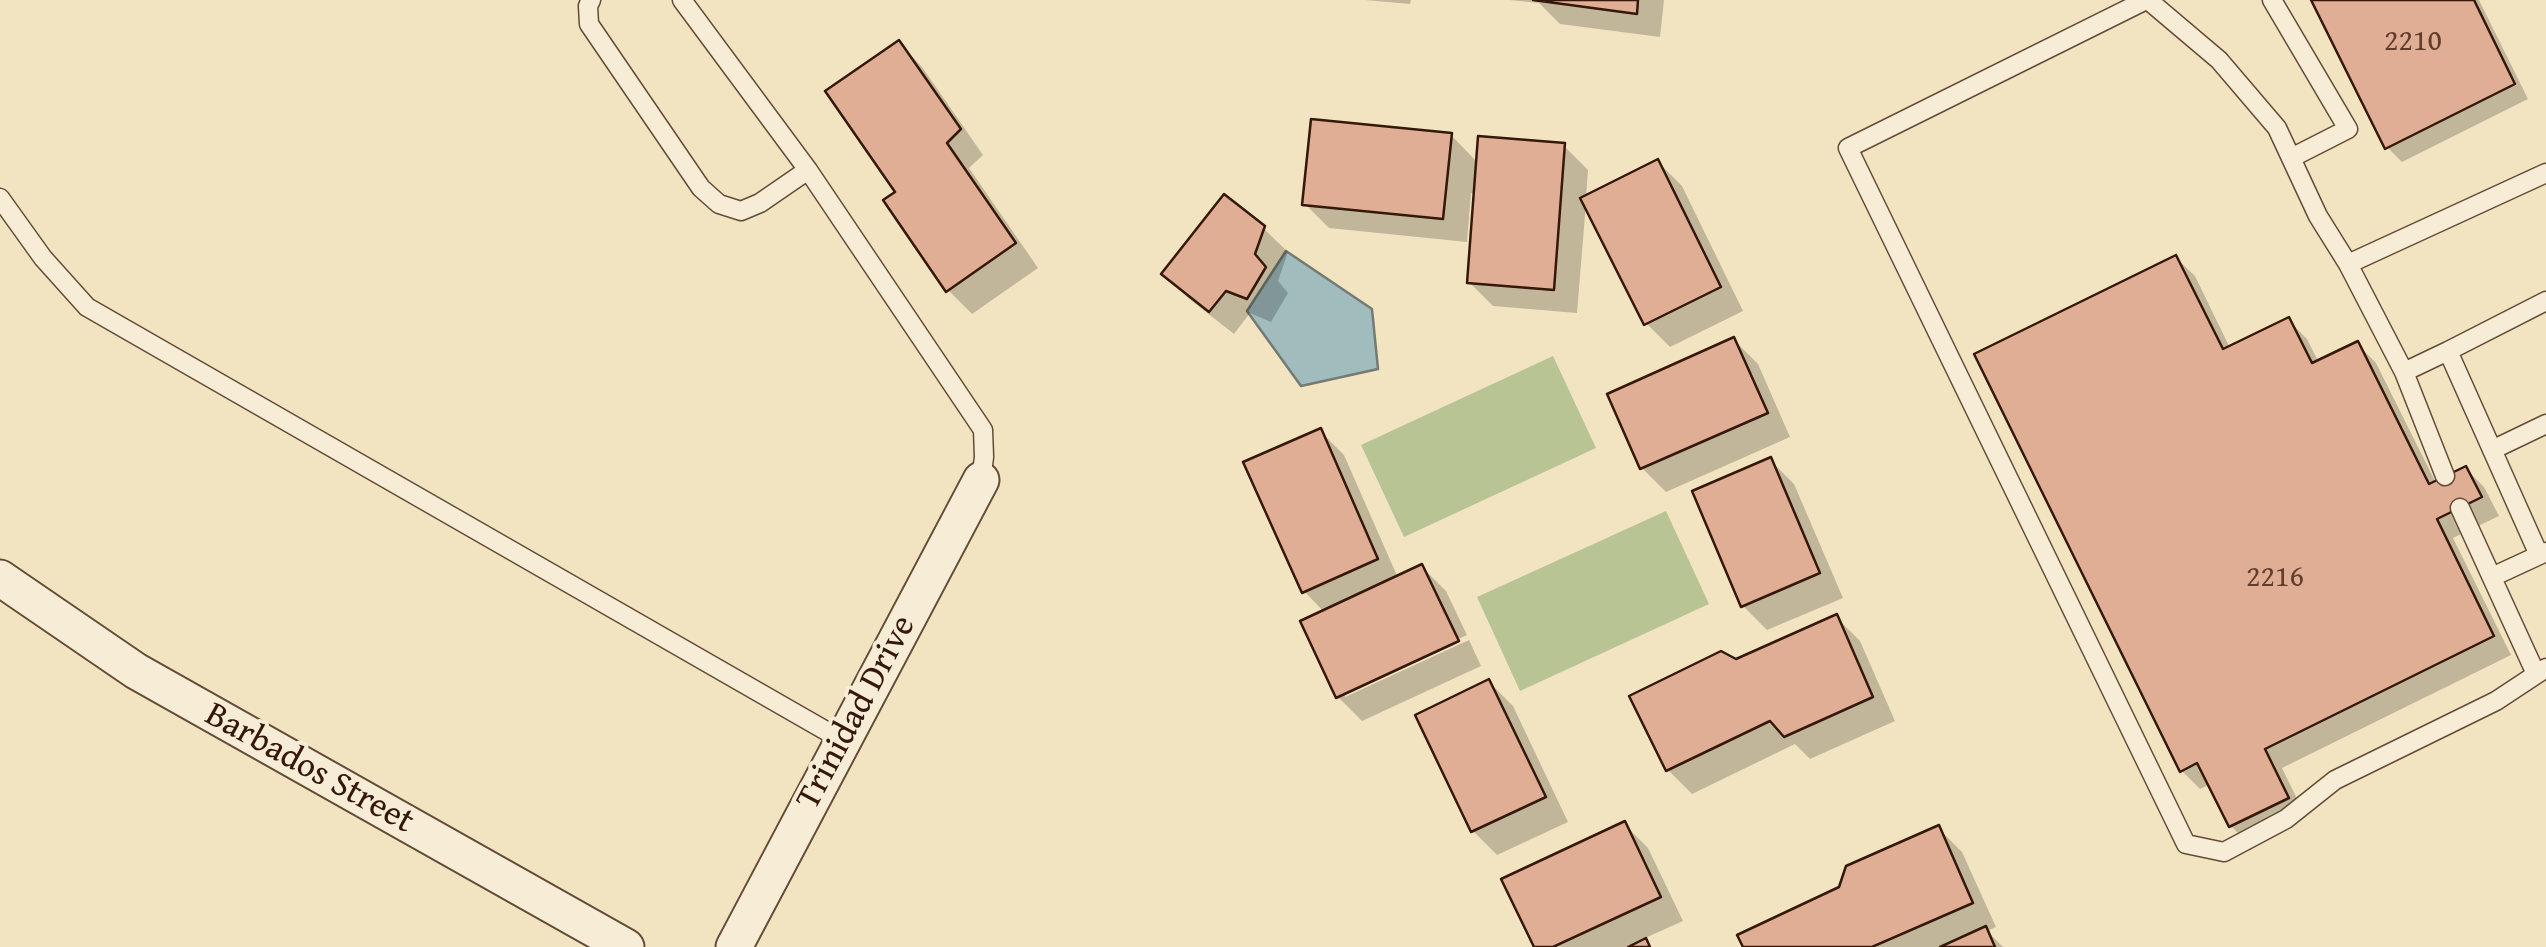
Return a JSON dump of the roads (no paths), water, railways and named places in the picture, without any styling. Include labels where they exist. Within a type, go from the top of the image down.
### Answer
[{"type":"street","name":"Trinidad Drive","points":[[734,947],[981,480]]},
{"type":"street","name":"Barbados Street","points":[[0,578],[136,672],[626,947]]},
{"type":"lane","points":[[592,0],[588,6],[589,24],[608,55],[701,188],[719,204],[741,211],[760,203],[808,170]]},
{"type":"lane","points":[[682,0],[808,170],[982,430],[981,480]]},
{"type":"lane","points":[[2445,476],[2404,372],[2348,264],[2318,216],[2276,128],[2219,60],[2147,0],[1848,148],[2186,844],[2224,852],[2286,819],[2335,780],[2496,701],[2541,671],[2460,508]]},
{"type":"lane","points":[[2272,0],[2348,129],[2291,158]]},
{"type":"lane","points":[[2348,264],[2546,172]]},
{"type":"lane","points":[[0,198],[42,258],[87,307],[842,740]]},
{"type":"lane","points":[[2404,372],[2546,301]]},
{"type":"lane","points":[[2448,351],[2542,554],[2492,578]]},
{"type":"lane","points":[[2492,450],[2546,424]]},
{"type":"water","points":[[1286,251],[1372,309],[1378,369],[1301,386],[1247,311]]}]
